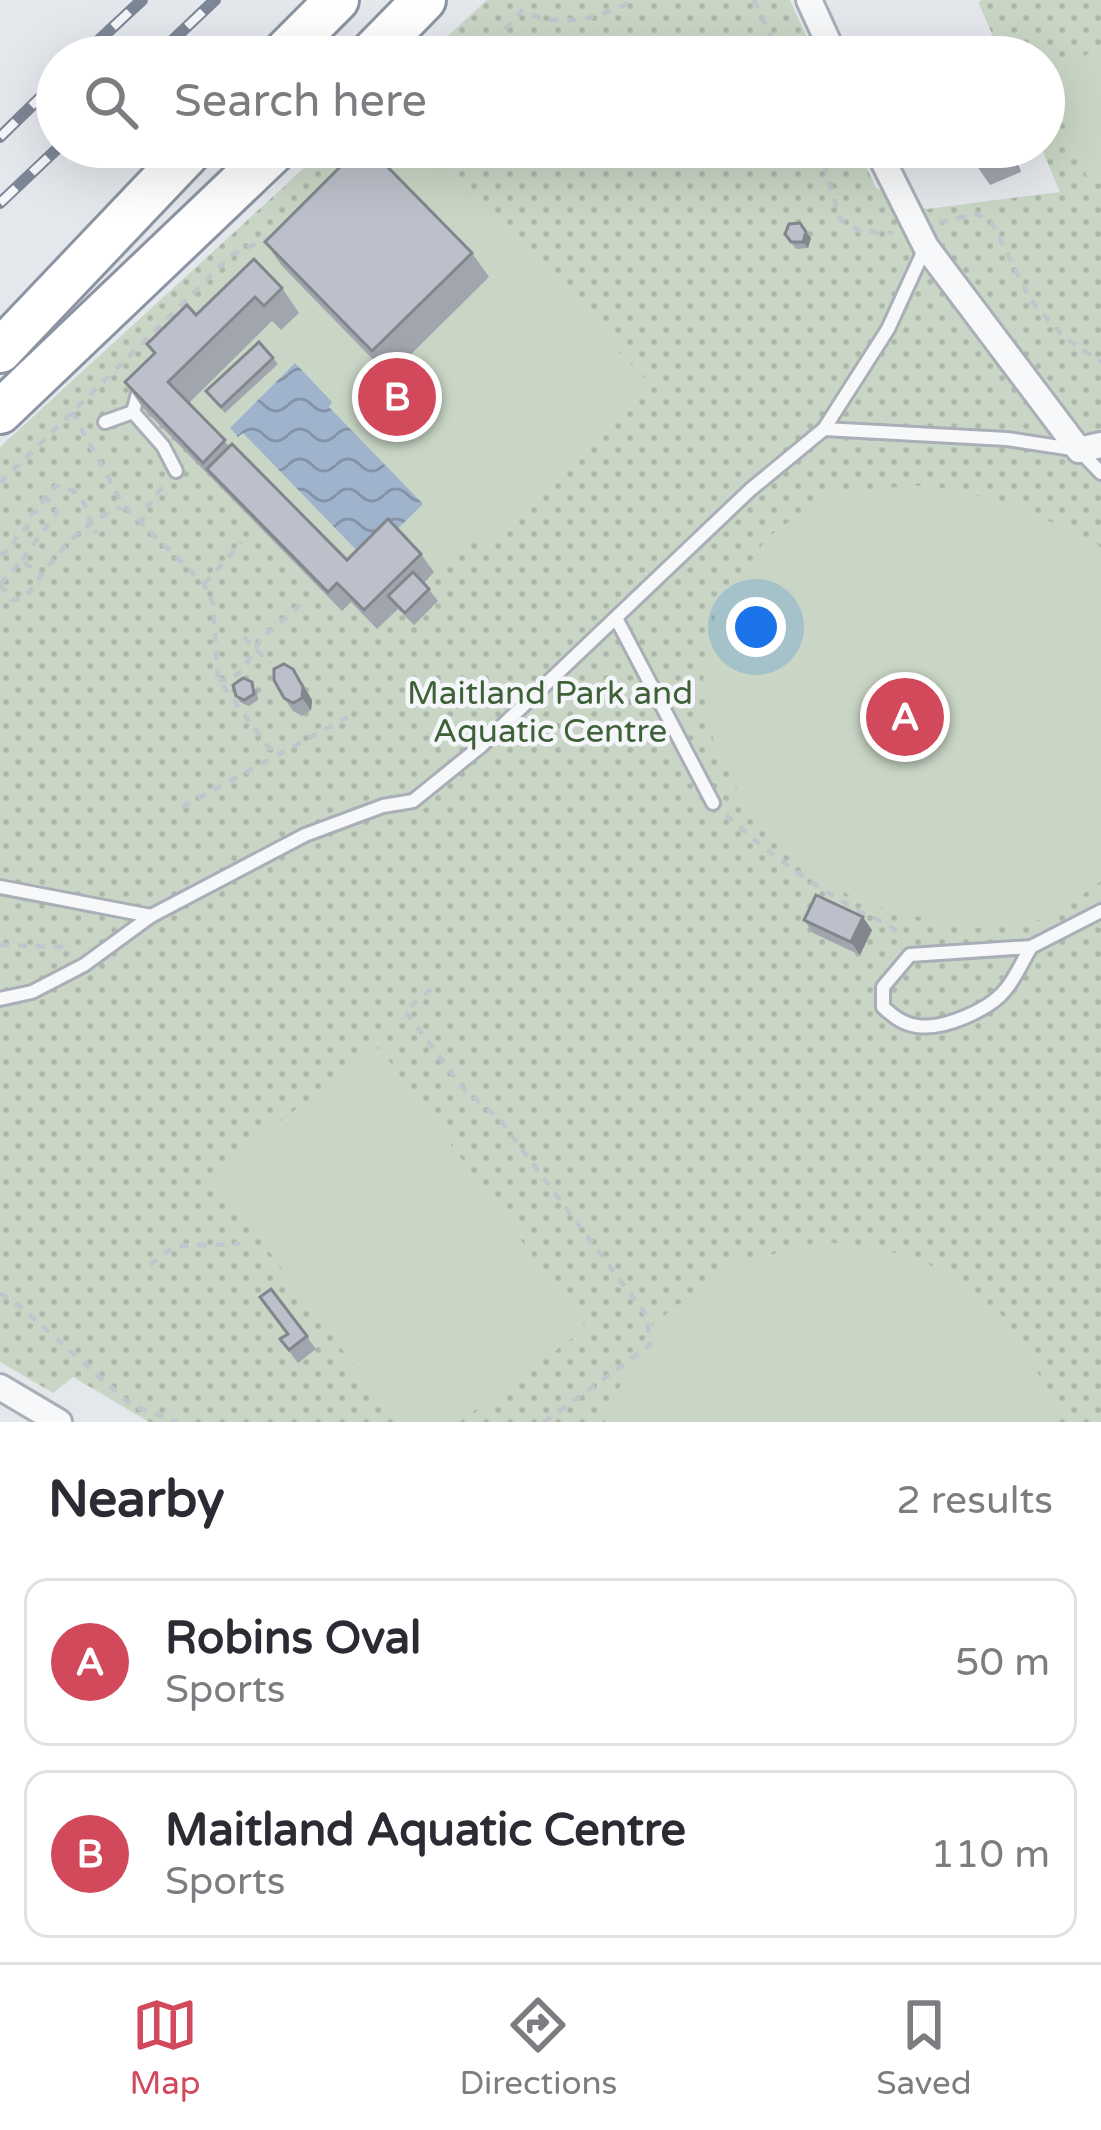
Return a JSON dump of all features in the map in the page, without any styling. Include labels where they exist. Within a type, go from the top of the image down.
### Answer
[{"type":"highway","points":[[301,36],[337,0]]},
{"type":"highway","points":[[389,36],[424,0]]},
{"type":"highway","points":[[0,312],[160,168]]},
{"type":"highway","points":[[0,351],[174,168]]},
{"type":"highway","points":[[0,412],[256,168]]},
{"type":"street","points":[[809,0],[825,36]]},
{"type":"street","points":[[886,168],[926,247],[1090,448]]},
{"type":"street","points":[[0,1387],[59,1422]]},
{"type":"lane","points":[[0,999],[32,992],[84,965],[152,916],[305,835],[383,806],[413,801],[481,746],[750,490],[824,429],[888,329],[926,247]]},
{"type":"lane","points":[[145,379],[133,412],[163,446],[176,470]]},
{"type":"lane","points":[[105,422],[133,412]]},
{"type":"lane","points":[[824,429],[1090,448],[1101,472]]},
{"type":"lane","points":[[616,618],[713,803]]},
{"type":"lane","points":[[0,887],[152,916]]},
{"type":"lane","points":[[1031,946],[1005,992],[985,1006],[933,1027],[898,1020],[883,1007],[883,987],[910,956],[1031,946],[1101,911]]},
{"type":"path","points":[[499,36],[525,0]]},
{"type":"path","points":[[521,10],[543,21],[577,22],[634,0]]},
{"type":"path","points":[[754,0],[772,36]]},
{"type":"path","points":[[0,483],[232,254],[279,234]]},
{"type":"path","points":[[72,412],[124,506],[204,584],[216,620],[218,679],[275,756]]},
{"type":"path","points":[[142,526],[144,511],[176,470]]},
{"type":"path","points":[[0,555],[12,549],[16,534],[27,528],[29,516],[56,486],[73,489],[82,497],[93,532],[98,531]]},
{"type":"path","points":[[45,495],[57,512],[0,584],[13,600],[25,598],[70,537],[90,520],[124,506]]},
{"type":"path","points":[[204,584],[242,542]]},
{"type":"path","points":[[22,560],[41,576]]},
{"type":"path","points":[[218,679],[229,681],[243,670],[261,639],[300,604]]},
{"type":"path","points":[[244,637],[270,663]]},
{"type":"path","points":[[182,807],[356,712]]},
{"type":"path","points":[[713,803],[770,851],[851,907],[897,931],[910,956]]},
{"type":"path","points":[[0,945],[64,947]]},
{"type":"path","points":[[431,989],[405,1011],[463,1088],[500,1120],[647,1316],[650,1345],[544,1422]]},
{"type":"path","points":[[150,1265],[175,1246],[240,1244]]},
{"type":"path","points":[[0,1293],[131,1405],[176,1422]]},
{"type":"green space","points":[[487,0],[790,0],[806,36],[448,36]]},
{"type":"green space","name":"Maitland Park and Aquatic Centre","points":[[1101,0],[1101,1422],[149,1422],[73,1377],[53,1393],[0,1362],[0,447],[304,168],[867,168],[876,188],[927,209],[1060,192],[1050,168],[1065,168],[1065,36],[993,36],[978,2]]},
{"type":"green space","points":[[1101,48],[1101,182],[1091,186],[1065,124],[1065,64]]},
{"type":"green space","points":[[357,168],[440,168],[653,387],[490,550],[471,533],[377,629],[351,603],[342,611],[142,407],[172,378],[190,316],[257,252],[282,240]]},
{"type":"green space","points":[[928,485],[1002,501],[1093,540],[1101,548],[1101,881],[1051,918],[971,929],[864,904],[801,866],[754,819],[715,748],[702,686],[716,611],[767,538],[828,492]]},
{"type":"green space","points":[[379,1047],[586,1328],[459,1422],[396,1422],[211,1173]]},
{"type":"green space","points":[[822,1241],[918,1257],[999,1311],[1051,1394],[1055,1422],[605,1422],[651,1326],[728,1266]]},
{"type":"water","points":[[295,363],[332,402],[329,407],[423,504],[366,560],[243,433],[238,437],[230,428]]},
{"type":"building","points":[[339,168],[389,168],[472,253],[372,351],[265,242]]},
{"type":"building","points":[[800,223],[806,232],[803,242],[791,242],[785,234],[789,224]]},
{"type":"building","points":[[254,259],[282,288],[264,306],[255,297],[168,382],[225,440],[203,463],[125,382],[155,353],[147,344],[187,305],[196,315]]},
{"type":"building","points":[[259,342],[273,358],[221,407],[206,391]]},
{"type":"building","points":[[232,444],[347,560],[388,519],[421,554],[364,610],[337,583],[328,592],[207,469]]},
{"type":"building","points":[[413,572],[429,589],[405,613],[388,596]]},
{"type":"building","points":[[284,664],[293,669],[303,687],[302,698],[293,703],[284,698],[274,680],[274,669]]},
{"type":"building","points":[[243,678],[252,682],[254,694],[244,700],[236,696],[233,685]]},
{"type":"building","points":[[816,895],[863,917],[851,942],[804,920]]},
{"type":"building","points":[[271,1289],[307,1336],[289,1350],[280,1339],[288,1334],[260,1297]]},
{"type":"railway","points":[[103,36],[142,0]]},
{"type":"railway","points":[[177,36],[215,0]]},
{"type":"railway","points":[[0,137],[36,102]]},
{"type":"railway","points":[[0,203],[37,168]]},
{"type":"place","name":"Maitland Aquatic Centre","points":[[397,397]]},
{"type":"place","name":"Robins Oval","points":[[905,717]]}]
